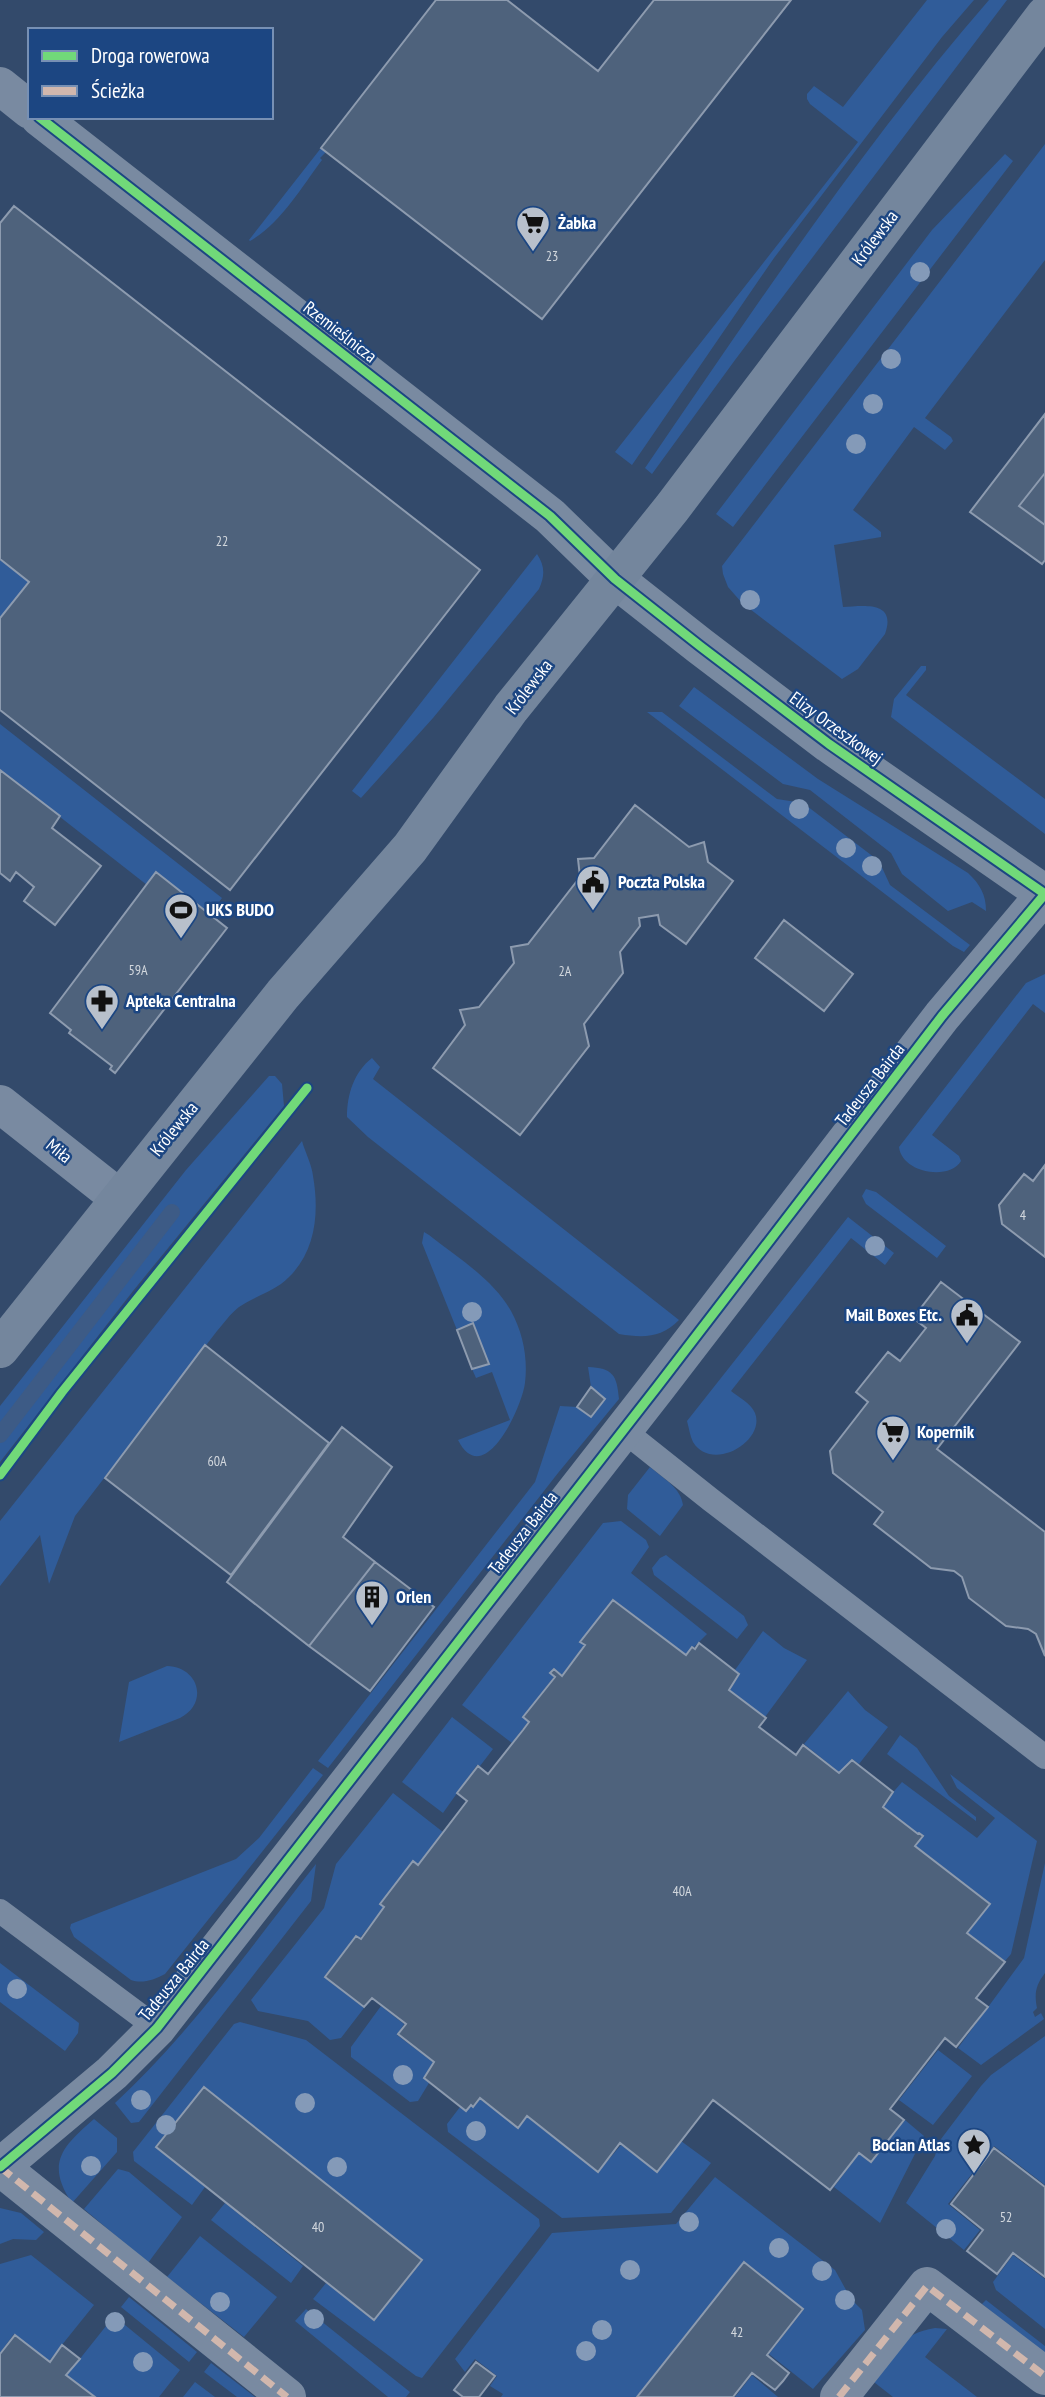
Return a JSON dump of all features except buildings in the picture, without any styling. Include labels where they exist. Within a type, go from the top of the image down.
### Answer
[{"type":"main road","name":"Królewska","points":[[0,1349],[283,994],[410,848],[511,708],[672,508],[1045,15]]},
{"type":"street","points":[[0,86],[28,108]]},
{"type":"street","name":"Rzemieślnicza","points":[[42,119],[550,516],[615,579]]},
{"type":"street","name":"Elizy Orzeszkowej","points":[[615,579],[828,744],[1045,894]]},
{"type":"street","name":"Tadeusza Bairda","points":[[0,2167],[112,2073],[157,2028],[942,1016],[1045,894]]},
{"type":"street","name":"Miła","points":[[0,1104],[119,1198]]},
{"type":"street","points":[[0,2167],[287,2397]]},
{"type":"street","points":[[839,2397],[928,2286],[1045,2376]]},
{"type":"lane","points":[[623,1430],[1045,1757]]},
{"type":"lane","points":[[0,1911],[157,2028]]},
{"type":"shaded area","points":[[927,0],[974,0],[942,37],[774,258],[632,465],[615,452],[858,142],[810,104],[807,94],[814,86],[843,107]]},
{"type":"shaded area","points":[[989,0],[1007,0],[652,474],[645,468],[810,229],[897,112]]},
{"type":"shaded area","points":[[1045,144],[1045,260],[925,418],[953,441],[945,450],[914,427],[853,510],[881,532],[881,537],[834,545],[843,607],[876,607],[886,615],[887,623],[885,634],[858,669],[842,679],[742,603],[728,587],[722,566]]},
{"type":"shaded area","points":[[321,148],[326,152],[320,158],[322,160],[290,204],[271,225],[250,241],[249,240]]},
{"type":"shaded area","points":[[1005,154],[1013,161],[733,527],[716,514],[932,230]]},
{"type":"shaded area","points":[[537,554],[543,571],[539,589],[433,718],[361,798],[352,791]]},
{"type":"shaded area","points":[[0,560],[29,582],[0,618]]},
{"type":"shaded area","points":[[921,666],[926,666],[926,670],[906,695],[1045,799],[1045,834],[891,717],[894,699]]},
{"type":"shaded area","points":[[694,687],[818,779],[968,873],[981,890],[986,911],[972,902],[948,911],[902,874],[891,853],[810,790],[783,784],[679,706]]},
{"type":"shaded area","points":[[647,712],[662,712],[777,799],[803,803],[879,861],[890,885],[970,945],[964,952],[953,946]]},
{"type":"shaded area","points":[[0,724],[222,898],[209,915],[147,885],[0,770]]},
{"type":"shaded area","points":[[1045,974],[1045,1013],[1033,1004],[932,1135],[959,1156],[961,1161],[947,1171],[937,1172],[917,1168],[908,1163],[899,1147],[1026,983]]},
{"type":"shaded area","points":[[372,1058],[380,1067],[373,1079],[679,1320],[666,1330],[652,1335],[619,1334],[368,1137],[347,1117],[347,1108],[356,1077]]},
{"type":"shaded area","points":[[269,1076],[275,1076],[282,1084],[284,1106],[133,1291],[0,1462],[0,1406],[186,1170]]},
{"type":"shaded area","points":[[302,1141],[312,1172],[316,1206],[312,1235],[301,1262],[281,1284],[239,1307],[217,1331],[75,1516],[49,1584],[40,1535],[0,1586],[0,1521]]},
{"type":"shaded area","points":[[866,1189],[876,1192],[946,1246],[937,1258],[866,1204],[862,1196]]},
{"type":"shaded area","points":[[848,1217],[894,1253],[885,1265],[851,1238],[731,1391],[753,1409],[756,1424],[753,1434],[735,1450],[724,1454],[702,1451],[693,1442],[687,1421]]},
{"type":"shaded area","points":[[424,1232],[474,1269],[495,1289],[511,1311],[521,1337],[526,1364],[525,1383],[517,1409],[500,1440],[490,1451],[479,1456],[468,1453],[458,1440],[510,1420],[492,1372],[476,1378],[472,1369],[488,1363],[474,1324],[457,1330],[422,1243]]},
{"type":"shaded area","points":[[588,1367],[603,1369],[612,1374],[617,1384],[619,1399],[328,1768],[318,1761],[535,1482],[560,1406],[577,1407],[591,1417],[605,1399],[591,1387]]},
{"type":"shaded area","points":[[650,1467],[675,1488],[683,1505],[660,1536],[627,1509],[628,1495]]},
{"type":"shaded area","points":[[621,1521],[646,1540],[649,1547],[631,1573],[707,1634],[686,1655],[613,1599],[580,1642],[584,1645],[562,1675],[554,1668],[550,1673],[554,1677],[523,1717],[528,1722],[512,1743],[462,1705],[603,1523]]},
{"type":"shaded area","points":[[666,1555],[744,1616],[748,1625],[737,1639],[654,1575],[652,1568]]},
{"type":"shaded area","points":[[763,1631],[784,1648],[807,1660],[765,1717],[730,1690],[740,1674],[735,1670]]},
{"type":"shaded area","points":[[167,1666],[187,1672],[193,1679],[197,1695],[195,1704],[180,1718],[119,1742],[129,1682]]},
{"type":"shaded area","points":[[848,1691],[865,1710],[888,1727],[859,1764],[852,1759],[840,1773],[804,1744]]},
{"type":"shaded area","points":[[452,1717],[493,1749],[480,1766],[477,1765],[443,1813],[402,1782]]},
{"type":"shaded area","points":[[900,1735],[917,1748],[949,1796],[976,1817],[976,1821],[887,1754]]},
{"type":"shaded area","points":[[313,1768],[323,1775],[165,1974],[148,1981],[131,1980],[74,1937],[71,1924],[236,1859],[259,1838]]},
{"type":"shaded area","points":[[950,1774],[1037,1841],[1011,1954],[1005,1961],[968,1933],[990,1903],[916,1846],[923,1835],[918,1834],[884,1807],[902,1782],[977,1838],[995,1818],[957,1788]]},
{"type":"shaded area","points":[[393,1793],[443,1832],[418,1864],[413,1861],[380,1904],[384,1907],[360,1938],[356,1935],[324,1977],[364,2008],[341,2038],[330,2040],[308,2021],[258,2011],[251,2000],[324,1908],[336,1864]]},
{"type":"shaded area","points":[[1045,1863],[1045,1973],[1038,1985],[1037,2008],[1033,2012],[1035,2017],[1041,2013],[1044,2019],[981,2065],[958,2048],[1024,1958]]},
{"type":"shaded area","points":[[316,1864],[311,1901],[139,2122],[131,2123],[115,2103],[195,2018]]},
{"type":"shaded area","points":[[0,1963],[79,2023],[78,2033],[65,2051],[0,2002]]},
{"type":"shaded area","points":[[381,2006],[404,2024],[397,2035],[433,2062],[424,2078],[429,2083],[418,2101],[410,2102],[351,2057],[351,2047]]},
{"type":"shaded area","points":[[240,2022],[306,2040],[539,2219],[540,2226],[422,2378],[313,2299],[326,2283],[374,2321],[423,2260],[204,2087],[156,2146],[205,2187],[192,2205],[134,2161],[133,2152],[234,2024]]},
{"type":"shaded area","points":[[1045,2036],[1045,2185],[994,2146],[948,2204],[980,2230],[964,2250],[906,2203],[935,2156],[938,2143],[981,2086],[991,2075]]},
{"type":"shaded area","points":[[938,2050],[972,2076],[933,2125],[899,2100]]},
{"type":"shaded area","points":[[480,2099],[518,2128],[527,2117],[598,2172],[621,2145],[657,2172],[681,2141],[711,2163],[671,2213],[562,2218],[448,2132],[447,2124],[460,2107],[467,2111]]},
{"type":"shaded area","points":[[94,2119],[117,2138],[117,2152],[72,2203],[60,2177],[61,2156],[74,2138]]},
{"type":"shaded area","points":[[905,2120],[924,2136],[880,2223],[834,2187],[859,2154],[871,2163]]},
{"type":"shaded area","points":[[118,2169],[129,2172],[182,2217],[148,2263],[84,2209]]},
{"type":"shaded area","points":[[715,2177],[835,2270],[851,2299],[862,2310],[865,2330],[813,2389],[769,2354],[804,2309],[744,2261],[636,2397],[501,2397],[503,2394],[490,2386],[497,2376],[475,2359],[465,2372],[455,2359],[552,2233],[676,2224]]},
{"type":"shaded area","points":[[225,2203],[303,2266],[291,2283],[211,2220]]},
{"type":"shaded area","points":[[0,2208],[21,2213],[44,2232],[36,2240],[13,2239],[0,2244]]},
{"type":"shaded area","points":[[200,2236],[277,2297],[244,2337],[167,2277]]},
{"type":"shaded area","points":[[31,2255],[94,2305],[49,2361],[14,2334],[0,2353],[0,2264]]},
{"type":"shaded area","points":[[1013,2255],[1045,2279],[1045,2329],[996,2290],[993,2282]]},
{"type":"shaded area","points":[[129,2297],[197,2352],[189,2362],[121,2307]]},
{"type":"shaded area","points":[[986,2300],[1045,2346],[1045,2354],[982,2304]]},
{"type":"shaded area","points":[[306,2309],[410,2392],[406,2397],[388,2397],[295,2321]]},
{"type":"shaded area","points":[[114,2316],[180,2370],[159,2397],[95,2397],[67,2375]]},
{"type":"shaded area","points":[[935,2328],[947,2329],[925,2357],[977,2397],[893,2397],[865,2375],[904,2339]]},
{"type":"shaded area","points":[[211,2363],[255,2397],[237,2397],[204,2372]]},
{"type":"shaded area","points":[[752,2375],[778,2397],[735,2397]]},
{"type":"shaded area","points":[[195,2382],[215,2397],[183,2397]]},
{"type":"waterway","points":[[0,1435],[172,1212]]},
{"type":"marked path","points":[[0,2167],[287,2397]]},
{"type":"marked path","points":[[839,2397],[927,2286],[1045,2376]]},
{"type":"cycle path","points":[[42,119],[550,516],[615,579],[700,646],[829,744],[1045,894]]},
{"type":"cycle path","points":[[0,2167],[112,2073],[157,2028],[657,1387],[942,1016],[1045,894]]},
{"type":"cycle path","points":[[0,1475],[62,1392],[307,1088]]},
{"type":"place","name":"Żabka","points":[[533,253]]},
{"type":"place","name":"Poczta Polska","points":[[593,912]]},
{"type":"place","name":"UKS BUDO","points":[[181,940]]},
{"type":"place","name":"Apteka Centralna","points":[[102,1031]]},
{"type":"place","name":"Mail Boxes Etc.","points":[[967,1345]]},
{"type":"place","name":"Kopernik","points":[[893,1462]]},
{"type":"place","name":"Orlen","points":[[372,1627]]},
{"type":"place","name":"Bocian Atlas","points":[[974,2175]]}]
